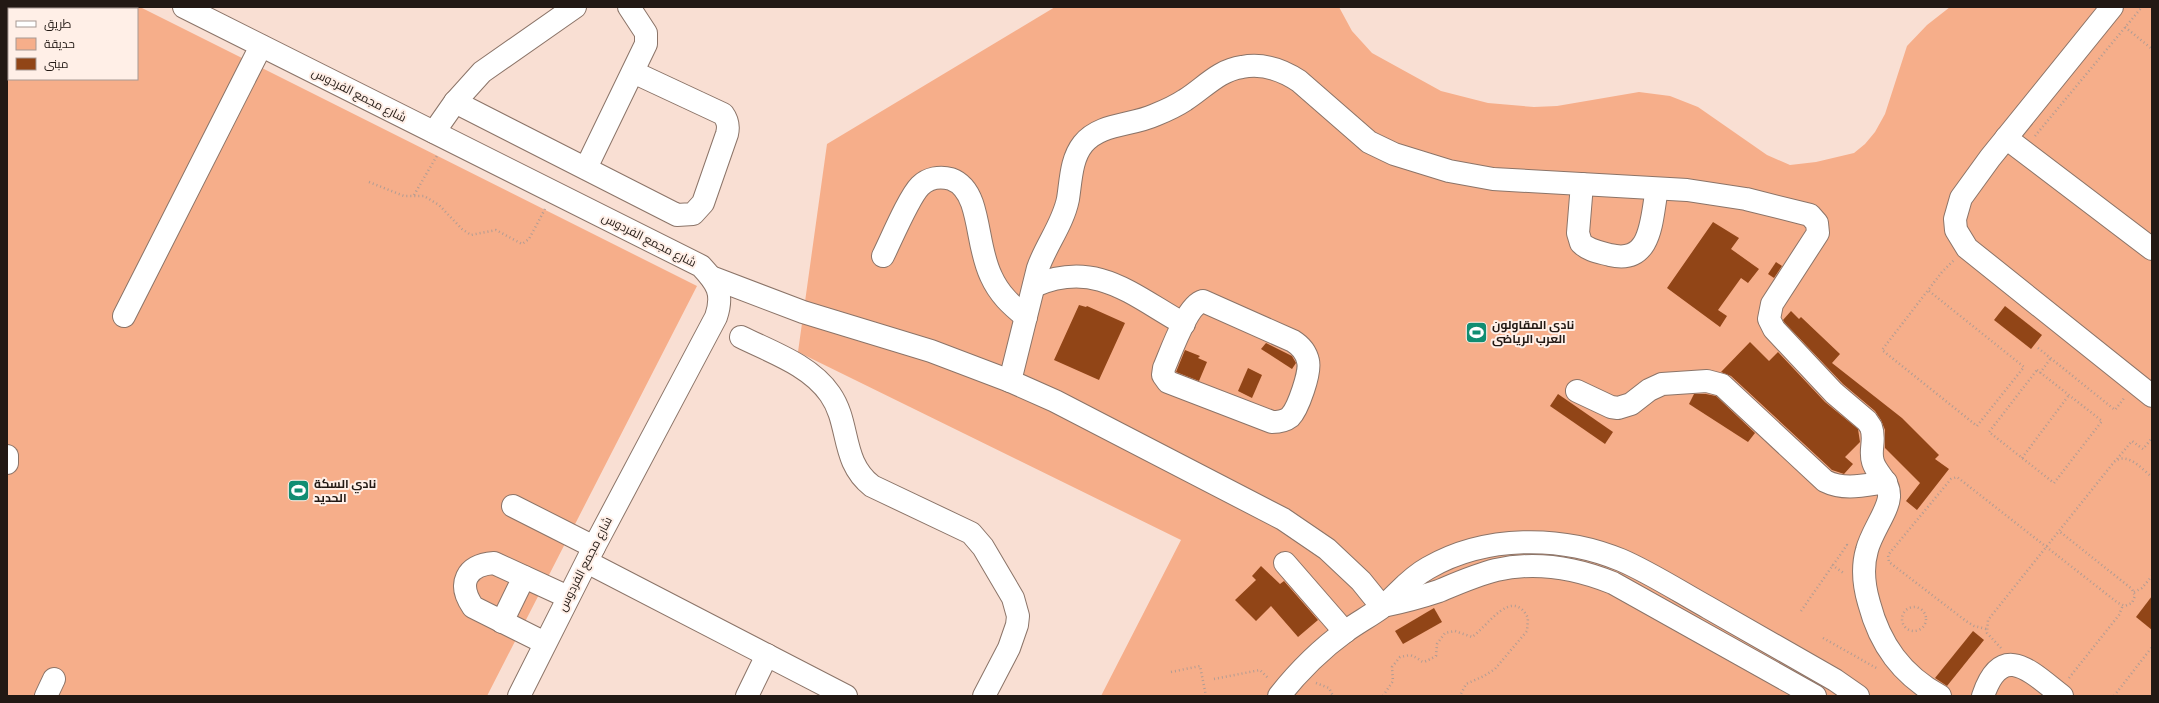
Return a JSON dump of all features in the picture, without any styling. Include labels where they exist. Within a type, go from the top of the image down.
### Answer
[{"type":"street","name":"شارع مجمع الفردوس","points":[[184,7],[701,266],[711,277],[719,292],[720,303],[716,316],[590,554],[518,696]]},
{"type":"street","points":[[440,135],[455,102],[482,72],[575,7]]},
{"type":"street","points":[[586,168],[646,44],[647,39],[643,28],[629,7]]},
{"type":"street","points":[[2112,7],[2006,138],[1961,198],[1957,208],[1956,230],[1967,248],[2144,389]]},
{"type":"street","points":[[124,316],[261,46]]},
{"type":"street","points":[[1010,381],[1043,255],[1063,215],[1077,153],[1088,138],[1105,129],[1140,120],[1170,108],[1184,101],[1218,76],[1239,67],[1262,65],[1288,73],[1299,80],[1359,136],[1381,149],[1471,176],[1717,194],[1746,199],[1810,215],[1814,219],[1818,228],[1816,237],[1772,304],[1769,319],[1774,329],[1827,387],[1871,427],[1874,434],[1872,460],[1886,482],[1889,497],[1888,504],[1870,539],[1864,562],[1868,600],[1878,632],[1889,652],[1907,673],[1940,696]]},
{"type":"street","points":[[455,102],[677,215],[693,214],[703,203],[727,134],[729,127],[727,120],[722,114],[633,72]]},
{"type":"street","points":[[2006,138],[2152,249]]},
{"type":"street","points":[[883,256],[920,186],[931,179],[944,177],[957,182],[967,191],[972,203],[990,276],[999,292],[1012,306],[1026,317]]},
{"type":"street","points":[[1582,184],[1578,232],[1581,244],[1590,250],[1624,257],[1638,252],[1647,239],[1657,189]]},
{"type":"street","points":[[1034,286],[1046,281],[1071,276],[1104,280],[1184,324]]},
{"type":"street","points":[[711,277],[804,312],[889,336],[1010,381],[1283,519],[1327,549],[1361,581],[1382,607]]},
{"type":"street","points":[[1203,301],[1299,345],[1307,356],[1309,368],[1291,416],[1286,420],[1272,422],[1168,382],[1163,375],[1164,368],[1184,324],[1197,302],[1203,301]]},
{"type":"street","points":[[741,337],[806,370],[824,386],[836,404],[853,465],[864,480],[872,486],[963,528],[971,533],[983,547],[1013,598],[1018,616],[1017,625],[1009,648],[984,696]]},
{"type":"street","points":[[1576,391],[1611,407],[1618,408],[1631,404],[1649,390],[1662,384],[1706,381],[1716,382],[1729,388],[1825,481],[1842,487],[1886,482]]},
{"type":"street","points":[[7,456],[7,463]]},
{"type":"street","points":[[513,506],[590,554],[767,655],[846,696]]},
{"type":"street","points":[[1281,694],[1318,655],[1345,632],[1382,607],[1412,578],[1444,560],[1474,550],[1498,545],[1546,542],[1584,548],[1621,560],[1835,680],[1858,696]]},
{"type":"street","points":[[545,643],[473,607],[466,596],[465,583],[471,572],[481,564],[494,563],[568,597]]},
{"type":"street","points":[[1285,563],[1345,632]]},
{"type":"street","points":[[1382,607],[1424,596],[1476,576],[1498,570],[1520,566],[1558,567],[1595,575],[1613,582],[1815,696]]},
{"type":"street","points":[[502,622],[524,577]]},
{"type":"street","points":[[1716,640],[1727,619]]},
{"type":"street","points":[[747,696],[767,655]]},
{"type":"street","points":[[1983,696],[1992,674],[2000,668],[2009,665],[2018,665],[2027,670],[2060,694]]},
{"type":"path","points":[[2023,151],[2142,7]]},
{"type":"path","points":[[2125,27],[2152,49]]},
{"type":"path","points":[[414,195],[440,135]]},
{"type":"path","points":[[369,182],[404,196],[424,196],[439,205],[462,229],[471,235],[496,230],[522,244],[529,239],[553,192]]},
{"type":"path","points":[[1929,291],[2024,367],[1977,426],[1882,350],[1950,263],[1967,248]]},
{"type":"path","points":[[2038,348],[2115,410],[2144,389]]},
{"type":"path","points":[[2040,373],[2051,358]]},
{"type":"path","points":[[2037,370],[2070,395],[2102,421],[2054,483],[1989,432],[2037,370]]},
{"type":"path","points":[[2022,458],[2070,395]]},
{"type":"path","points":[[2018,665],[1989,636],[1986,629],[1988,620],[2132,441],[2143,449],[2152,438]]},
{"type":"path","points":[[2117,459],[2127,458],[2152,477]]},
{"type":"path","points":[[1986,629],[1974,626],[1966,621],[1889,562],[1888,555],[1951,479],[1957,477],[2118,603],[2123,605],[2132,602],[2134,592],[2130,586],[2059,531]]},
{"type":"path","points":[[1801,611],[1846,545],[1858,553],[1864,562]]},
{"type":"path","points":[[2134,592],[2142,588],[2152,576]]},
{"type":"path","points":[[2060,694],[2119,615],[2123,605]]},
{"type":"path","points":[[1383,696],[1393,680],[1392,667],[1400,657],[1410,655],[1422,663],[1426,662],[1436,656],[1437,644],[1445,633],[1455,631],[1472,637],[1505,607],[1516,606],[1521,608],[1528,618],[1527,631],[1495,669],[1466,684],[1460,696]]},
{"type":"path","points":[[1915,607],[1922,611],[1925,619],[1922,627],[1910,630],[1903,624],[1902,616],[1907,609],[1915,607]]},
{"type":"path","points":[[1823,638],[1898,680],[1907,673]]},
{"type":"path","points":[[2114,696],[2152,647]]},
{"type":"path","points":[[1171,672],[1200,666],[1206,696]]},
{"type":"path","points":[[1214,679],[1260,670],[1281,694]]},
{"type":"green space","name":"نادي السكة الحديد","points":[[140,7],[697,286],[487,696],[7,696],[7,74],[8,72],[8,80],[138,80],[138,8],[36,8]]},
{"type":"green space","name":"نادى المقاولون العرب الرياضى","points":[[1055,7],[1339,7],[1352,31],[1372,53],[1441,91],[1488,103],[1534,107],[1557,106],[1639,92],[1670,96],[1698,107],[1767,155],[1790,165],[1816,162],[1854,153],[1865,144],[1875,132],[1885,114],[1907,46],[1927,25],[1950,7],[2152,7],[2152,696],[1101,696],[1181,540],[798,352],[827,144]]},
{"type":"building","points":[[1713,222],[1739,238],[1731,249],[1759,269],[1748,283],[1741,278],[1718,310],[1727,316],[1720,327],[1667,288]]},
{"type":"building","points":[[1776,262],[1782,266],[1774,278],[1768,274]]},
{"type":"building","points":[[1079,305],[1087,306],[1125,323],[1099,380],[1054,360]]},
{"type":"building","points":[[2005,306],[2042,335],[2031,349],[1994,320]]},
{"type":"building","points":[[1791,311],[1799,319],[1801,317],[1840,354],[1832,363],[1902,418],[1939,455],[1935,459],[1949,469],[1917,510],[1906,501],[1920,483],[1885,448],[1885,430],[1881,420],[1875,411],[1843,384],[1784,322],[1783,320]]},
{"type":"building","points":[[1750,342],[1769,361],[1778,352],[1825,402],[1858,429],[1860,442],[1845,457],[1853,464],[1844,474],[1832,470],[1731,376],[1721,372]]},
{"type":"building","points":[[1266,343],[1292,356],[1296,363],[1292,369],[1261,349]]},
{"type":"building","points":[[1185,350],[1200,356],[1198,358],[1207,362],[1199,381],[1176,372]]},
{"type":"building","points":[[1248,368],[1262,375],[1252,398],[1238,391]]},
{"type":"building","points":[[1558,394],[1613,432],[1605,444],[1550,406]]},
{"type":"building","points":[[1694,394],[1716,396],[1755,433],[1748,442],[1689,404]]},
{"type":"building","points":[[1261,566],[1280,584],[1284,581],[1318,620],[1298,637],[1271,606],[1256,621],[1235,600],[1256,580],[1252,576]]},
{"type":"building","points":[[2152,596],[2152,630],[2136,617]]},
{"type":"building","points":[[1434,608],[1442,622],[1403,644],[1395,631]]},
{"type":"building","points":[[1973,631],[1984,640],[1947,686],[1935,678]]},
{"type":"place","name":"نادى المقاولون العرب الرياضى","points":[[1476,332]]},
{"type":"place","name":"نادي السكة الحديد","points":[[299,491]]}]
